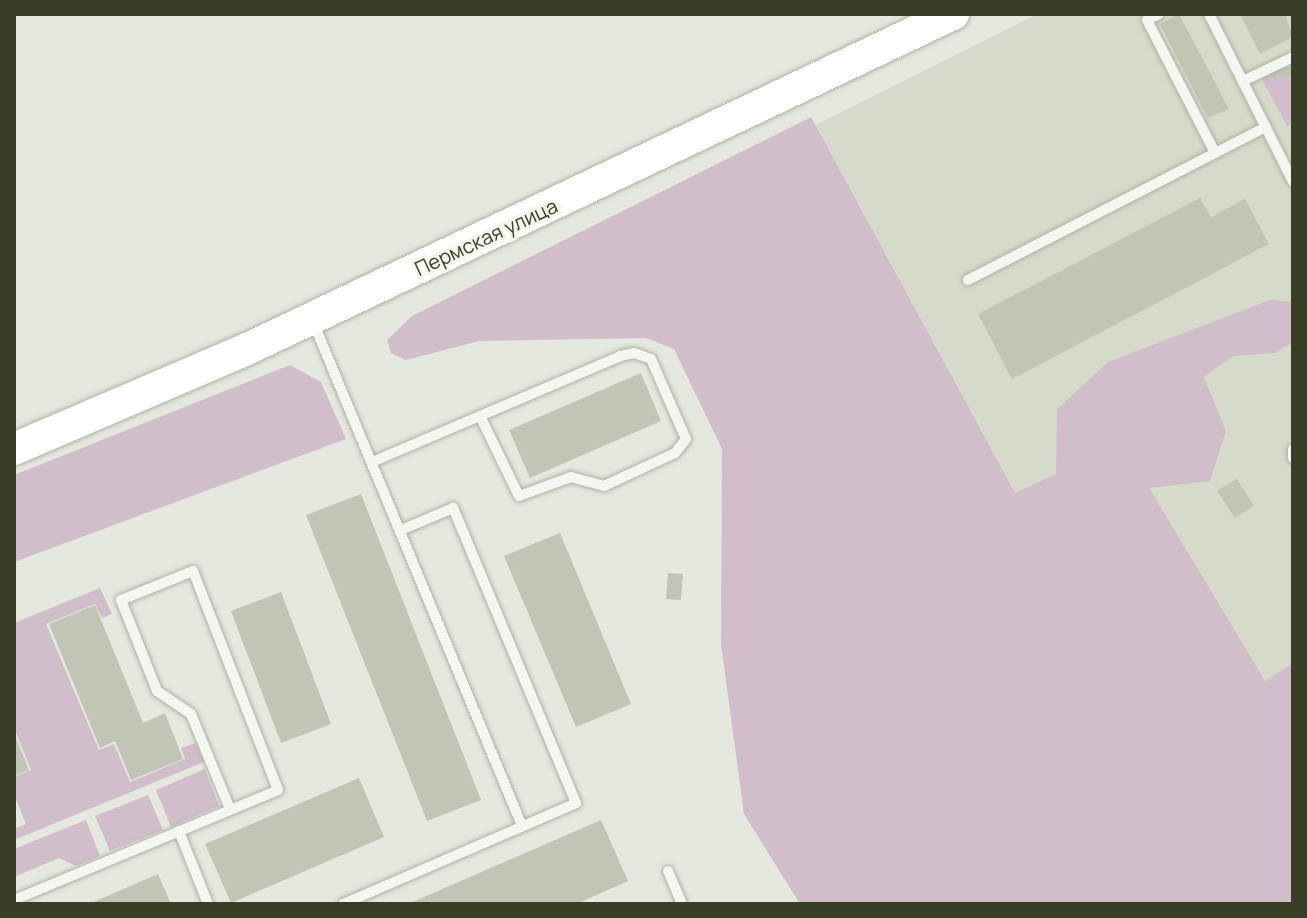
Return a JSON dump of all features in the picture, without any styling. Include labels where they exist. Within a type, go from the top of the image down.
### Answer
[{"type":"main road","name":"Пермская улица","points":[[14,449],[311,319],[953,14]]},
{"type":"lane","points":[[1159,14],[1147,20],[1215,153]]},
{"type":"lane","points":[[1209,14],[1293,182]]},
{"type":"lane","points":[[1243,81],[1293,57]]},
{"type":"lane","points":[[968,280],[1266,127]]},
{"type":"lane","points":[[311,319],[522,826]]},
{"type":"lane","points":[[372,462],[480,416],[634,353],[651,359],[686,439],[675,453],[604,486],[571,477],[526,497],[512,490],[480,416]]},
{"type":"lane","points":[[1293,449],[1293,458]]},
{"type":"lane","points":[[343,904],[576,803],[453,508],[401,530]]},
{"type":"lane","points":[[14,900],[278,790],[193,571],[121,600],[157,691],[191,714],[230,809]]},
{"type":"lane","points":[[179,831],[208,904]]},
{"type":"lane","points":[[668,871],[682,904]]},
{"type":"shaded area","points":[[1037,14],[1293,14],[1293,668],[1264,687],[1013,499],[811,127]]},
{"type":"shaded area","points":[[1271,74],[1275,81],[1293,74],[1293,122],[1287,126],[1261,78]]},
{"type":"shaded area","points":[[811,117],[1015,493],[1056,474],[1057,409],[1108,362],[1270,300],[1293,302],[1293,342],[1275,353],[1233,356],[1204,377],[1226,431],[1210,481],[1149,488],[1265,681],[1293,663],[1293,904],[800,904],[744,814],[721,644],[722,449],[674,349],[646,338],[479,341],[406,360],[391,353],[387,340],[412,316]]},
{"type":"shaded area","points":[[290,365],[321,382],[346,439],[14,562],[14,475]]},
{"type":"shaded area","points":[[100,588],[112,614],[102,618],[95,604],[46,624],[99,750],[114,744],[130,782],[185,759],[181,748],[196,743],[204,762],[14,840],[14,829],[26,824],[14,794],[14,777],[31,770],[14,728],[14,623]]},
{"type":"shaded area","points":[[205,769],[219,806],[171,827],[156,790]]},
{"type":"shaded area","points":[[148,795],[163,830],[110,851],[95,816]]},
{"type":"shaded area","points":[[86,820],[100,856],[76,866],[59,858],[14,877],[14,849]]},
{"type":"building","points":[[1179,14],[1229,109],[1208,118],[1160,24]]},
{"type":"building","points":[[1240,14],[1285,14],[1293,37],[1260,54]]},
{"type":"building","points":[[1293,67],[1293,74],[1275,82],[1271,74]]},
{"type":"building","points":[[1200,198],[1211,217],[1245,199],[1269,244],[1012,379],[978,314]]},
{"type":"building","points":[[641,373],[661,421],[530,478],[509,430]]},
{"type":"building","points":[[1237,479],[1254,506],[1235,518],[1217,491]]},
{"type":"building","points":[[361,494],[481,800],[427,821],[306,515]]},
{"type":"building","points":[[560,533],[631,704],[576,727],[504,556]]},
{"type":"building","points":[[668,573],[683,574],[681,600],[666,599]]},
{"type":"building","points":[[281,592],[331,724],[281,743],[231,611]]},
{"type":"building","points":[[95,605],[143,723],[165,713],[183,759],[131,780],[115,741],[100,748],[49,624]]},
{"type":"building","points":[[14,733],[29,770],[14,776]]},
{"type":"building","points":[[359,778],[384,837],[231,903],[205,844]]},
{"type":"building","points":[[601,820],[628,881],[576,904],[408,904]]},
{"type":"building","points":[[158,874],[171,904],[89,904]]}]
